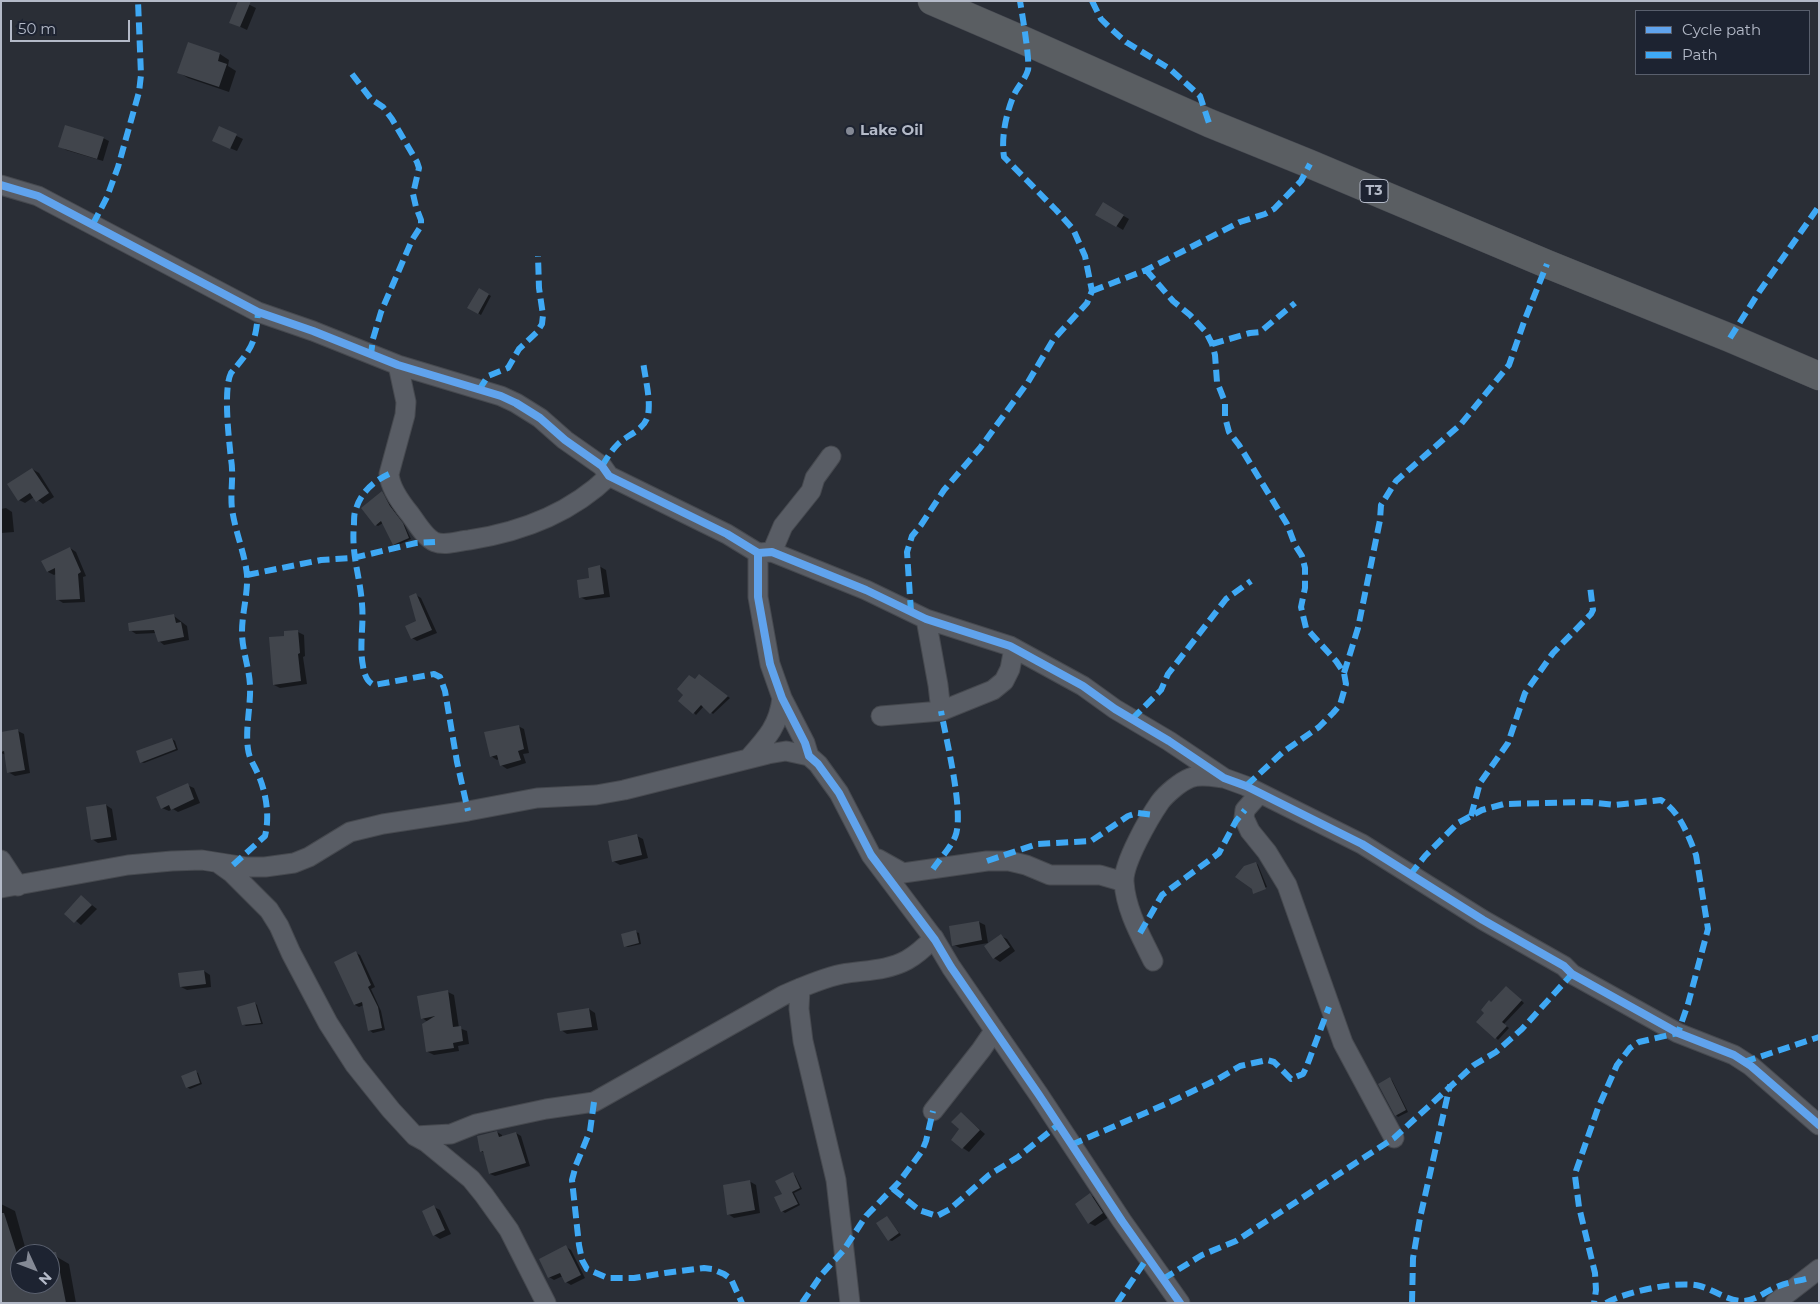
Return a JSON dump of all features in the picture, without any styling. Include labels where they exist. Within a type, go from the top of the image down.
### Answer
[{"type":"highway","name":"T3","points":[[932,1],[1208,123],[1819,376]]},
{"type":"street","points":[[1,185],[38,196],[258,312],[313,331],[398,365],[501,396],[516,403],[540,418],[565,440],[602,466],[609,476],[765,552],[866,590],[926,619],[1014,648],[1083,686],[1115,709],[1169,741],[1224,778],[1246,786],[1362,844],[1438,892],[1564,966],[1572,974],[1678,1033],[1734,1055],[1751,1066],[1819,1125]]},
{"type":"street","points":[[398,365],[406,402],[405,415],[389,474],[390,480],[402,504],[427,536],[435,542],[446,543],[480,538],[535,524],[552,517],[591,491],[609,476]]},
{"type":"street","points":[[809,756],[805,743],[782,698],[770,664],[758,597],[765,552],[811,492],[815,478],[831,456]]},
{"type":"street","points":[[926,619],[941,711]]},
{"type":"street","points":[[881,716],[941,711],[994,690],[1004,682],[1010,669],[1014,648]]},
{"type":"street","points":[[749,758],[776,725],[782,698]]},
{"type":"street","points":[[1,860],[10,887],[128,865],[202,860],[246,867],[265,867],[294,863],[309,857],[350,832],[383,824],[537,798],[596,795],[624,790],[749,758],[786,751],[809,756],[818,764],[840,793],[871,855],[934,938],[951,967],[1039,1095],[1122,1221],[1180,1303]]},
{"type":"street","points":[[1153,961],[1130,910],[1124,882],[1127,867],[1141,836],[1161,801],[1190,778],[1203,776],[1224,778]]},
{"type":"street","points":[[1260,793],[1245,810],[1244,818],[1250,831],[1267,852],[1287,885],[1343,1043],[1394,1138]]},
{"type":"street","points":[[871,855],[903,872],[986,861],[1009,861],[1026,865],[1050,875],[1100,875],[1124,882]]},
{"type":"street","points":[[217,862],[232,873],[269,910],[280,926],[291,953],[328,1023],[356,1065],[414,1136],[426,1142],[471,1179],[480,1190],[509,1230],[546,1303]]},
{"type":"street","points":[[414,1136],[451,1134],[476,1124],[546,1109],[594,1102],[800,988],[842,974],[898,964],[907,960],[934,938]]},
{"type":"street","points":[[800,988],[800,1026],[836,1180],[850,1303]]},
{"type":"street","points":[[932,1111],[994,1031]]},
{"type":"street","points":[[1776,1303],[1819,1269]]},
{"type":"building","points":[[238,1],[251,1],[240,27],[229,23]]},
{"type":"building","points":[[188,42],[220,53],[218,61],[227,64],[219,87],[177,73]]},
{"type":"building","points":[[65,125],[104,137],[97,159],[58,147]]},
{"type":"building","points":[[219,126],[237,134],[230,149],[212,141]]},
{"type":"building","points":[[1103,202],[1124,215],[1116,227],[1095,215]]},
{"type":"building","points":[[479,288],[489,294],[478,314],[467,308]]},
{"type":"building","points":[[32,468],[49,493],[36,502],[30,493],[18,501],[7,484]]},
{"type":"building","points":[[382,491],[390,506],[403,523],[409,538],[393,545],[381,521],[375,526],[361,508]]},
{"type":"building","points":[[70,547],[81,572],[78,574],[80,599],[56,600],[55,568],[47,572],[41,561]]},
{"type":"building","points":[[600,565],[604,594],[579,598],[577,580],[589,578],[588,568]]},
{"type":"building","points":[[416,593],[432,630],[411,639],[405,626],[416,621],[409,596]]},
{"type":"building","points":[[174,614],[176,623],[181,622],[184,637],[158,642],[154,630],[129,631],[128,623]]},
{"type":"building","points":[[298,630],[301,681],[273,685],[269,637],[284,636],[284,631]]},
{"type":"building","points":[[699,674],[728,696],[710,714],[701,705],[693,714],[678,701],[683,695],[677,689],[689,675],[695,679]]},
{"type":"building","points":[[519,725],[524,749],[518,751],[521,760],[500,766],[497,755],[490,757],[484,732]]},
{"type":"building","points":[[18,729],[25,770],[7,773],[4,751],[1,752],[1,732]]},
{"type":"building","points":[[172,738],[176,749],[140,763],[136,751]]},
{"type":"building","points":[[188,783],[194,799],[171,810],[169,805],[161,809],[156,797]]},
{"type":"building","points":[[106,804],[111,837],[91,840],[86,807]]},
{"type":"building","points":[[637,834],[642,855],[612,862],[608,841]]},
{"type":"building","points":[[1256,862],[1266,889],[1253,894],[1252,889],[1235,877],[1244,866]]},
{"type":"building","points":[[81,895],[92,905],[74,923],[64,914]]},
{"type":"building","points":[[979,921],[982,940],[952,946],[949,926]]},
{"type":"building","points":[[636,930],[639,943],[624,947],[621,934]]},
{"type":"building","points":[[1001,934],[1010,947],[993,959],[984,946]]},
{"type":"building","points":[[356,951],[371,985],[368,987],[378,1007],[382,1028],[368,1031],[362,1002],[354,1005],[334,962]]},
{"type":"building","points":[[204,970],[206,984],[180,987],[178,973]]},
{"type":"building","points":[[1506,986],[1522,1000],[1502,1022],[1507,1026],[1495,1039],[1476,1022],[1484,1013],[1481,1010],[1489,1000],[1491,1002]]},
{"type":"building","points":[[448,990],[453,1027],[461,1026],[463,1041],[453,1043],[454,1048],[426,1052],[422,1024],[435,1016],[421,1019],[417,996]]},
{"type":"building","points":[[255,1002],[261,1023],[242,1025],[237,1007]]},
{"type":"building","points":[[589,1008],[592,1027],[560,1031],[557,1013]]},
{"type":"building","points":[[196,1070],[200,1083],[186,1088],[181,1076]]},
{"type":"building","points":[[1390,1077],[1406,1110],[1395,1116],[1378,1084]]},
{"type":"building","points":[[961,1112],[980,1130],[962,1149],[951,1140],[959,1129],[951,1122]]},
{"type":"building","points":[[497,1131],[499,1137],[516,1132],[526,1163],[489,1174],[483,1151],[480,1152],[477,1136]]},
{"type":"building","points":[[793,1172],[800,1188],[792,1192],[798,1204],[781,1212],[774,1197],[782,1194],[775,1181]]},
{"type":"building","points":[[750,1180],[755,1210],[727,1215],[723,1185]]},
{"type":"building","points":[[1090,1193],[1103,1213],[1088,1224],[1075,1204]]},
{"type":"building","points":[[434,1205],[445,1230],[433,1236],[422,1211]]},
{"type":"building","points":[[1,1213],[4,1213],[14,1244],[10,1244],[10,1294],[60,1294],[60,1272],[66,1303],[1,1303]]},
{"type":"building","points":[[887,1216],[899,1233],[888,1241],[876,1223]]},
{"type":"building","points":[[566,1245],[581,1275],[565,1283],[560,1273],[548,1278],[539,1259]]},
{"type":"marked path","points":[[93,224],[107,197],[118,167],[139,92],[141,75],[138,1]]},
{"type":"marked path","points":[[911,612],[907,552],[912,536],[944,490],[980,448],[1028,382],[1053,340],[1087,303],[1092,291],[1085,256],[1073,229],[1004,157],[1004,134],[1008,111],[1015,93],[1028,70],[1027,47],[1020,1]]},
{"type":"marked path","points":[[1092,1],[1101,19],[1126,42],[1170,69],[1200,96],[1209,123]]},
{"type":"marked path","points":[[352,74],[371,99],[383,107],[392,119],[419,168],[413,194],[421,226],[412,240],[381,312],[373,339],[371,354]]},
{"type":"marked path","points":[[1092,291],[1146,270],[1240,222],[1274,209],[1301,181],[1310,164]]},
{"type":"marked path","points":[[1730,338],[1759,292],[1819,206]]},
{"type":"marked path","points":[[479,390],[488,376],[508,368],[519,349],[537,332],[542,324],[543,315],[539,288],[538,256]]},
{"type":"marked path","points":[[1344,673],[1358,628],[1380,520],[1381,505],[1396,481],[1461,424],[1509,365],[1547,264]]},
{"type":"marked path","points":[[1146,270],[1173,301],[1206,332],[1212,344],[1215,355],[1217,382],[1225,402],[1225,417],[1229,432],[1239,445],[1287,524],[1295,545],[1302,556],[1305,568],[1305,588],[1301,607],[1306,628],[1336,661],[1344,673],[1346,684],[1340,705],[1319,727],[1283,752],[1246,786]]},
{"type":"marked path","points":[[1212,344],[1260,332],[1295,303]]},
{"type":"marked path","points":[[233,865],[265,836],[267,820],[263,788],[248,749],[250,685],[242,632],[247,575],[232,509],[232,472],[227,402],[227,391],[231,373],[251,346],[256,332],[258,312]]},
{"type":"marked path","points":[[602,466],[618,444],[643,425],[648,415],[649,402],[643,361]]},
{"type":"marked path","points":[[389,474],[378,480],[365,492],[354,514],[353,535],[362,604],[361,651],[364,672],[368,680],[374,685],[434,674],[440,677],[445,691],[457,762],[468,811]]},
{"type":"marked path","points":[[247,575],[321,560],[353,558],[416,543],[435,542]]},
{"type":"marked path","points":[[1132,719],[1161,690],[1168,674],[1226,599],[1251,581]]},
{"type":"marked path","points":[[1471,816],[1480,783],[1508,743],[1525,693],[1553,653],[1591,614],[1593,610],[1590,586]]},
{"type":"marked path","points":[[933,869],[955,837],[958,812],[941,711]]},
{"type":"marked path","points":[[1410,875],[1425,856],[1458,823],[1482,810],[1504,804],[1588,802],[1615,805],[1661,800],[1678,817],[1690,840],[1696,855],[1708,929],[1688,1004],[1678,1033],[1639,1042],[1630,1048],[1617,1065],[1598,1108],[1576,1171],[1579,1207],[1595,1273],[1596,1290],[1594,1303]]},
{"type":"marked path","points":[[1140,933],[1162,895],[1219,853],[1236,821],[1245,810]]},
{"type":"marked path","points":[[987,861],[1037,844],[1091,841],[1128,816],[1138,813],[1153,815]]},
{"type":"marked path","points":[[1163,1279],[1202,1255],[1236,1241],[1394,1138],[1474,1065],[1496,1052],[1522,1029],[1572,974]]},
{"type":"marked path","points":[[1071,1145],[1166,1104],[1218,1079],[1240,1066],[1267,1060],[1274,1062],[1291,1079],[1303,1074],[1329,1007]]},
{"type":"marked path","points":[[1744,1062],[1819,1037]]},
{"type":"marked path","points":[[1412,1303],[1413,1258],[1420,1218],[1450,1085]]},
{"type":"marked path","points":[[594,1102],[590,1131],[572,1180],[579,1245],[582,1260],[587,1269],[608,1278],[634,1278],[704,1268],[712,1269],[731,1279],[742,1303]]},
{"type":"marked path","points":[[802,1303],[822,1274],[843,1251],[866,1216],[899,1182],[922,1151],[933,1111]]},
{"type":"marked path","points":[[893,1189],[919,1210],[937,1216],[950,1209],[989,1175],[1018,1157],[1058,1125]]},
{"type":"marked path","points":[[1117,1303],[1148,1257]]},
{"type":"marked path","points":[[1606,1303],[1638,1291],[1679,1285],[1700,1286],[1737,1301],[1748,1301],[1782,1285],[1809,1278]]},
{"type":"cycle path","points":[[1,185],[38,196],[258,312],[313,331],[398,365],[501,396],[516,403],[540,418],[565,440],[602,466],[609,476],[727,534],[758,553],[772,552],[866,590],[926,619],[1010,646],[1083,686],[1115,709],[1169,741],[1224,778],[1246,786],[1362,844],[1483,920],[1564,966],[1572,974],[1678,1033],[1734,1055],[1751,1066],[1819,1125]]},
{"type":"cycle path","points":[[758,553],[758,597],[770,664],[782,698],[805,743],[809,756],[818,764],[839,793],[871,855],[935,940],[951,967],[1039,1095],[1122,1221],[1180,1303]]},
{"type":"place","name":"Lake Oil","points":[[850,131]]}]
